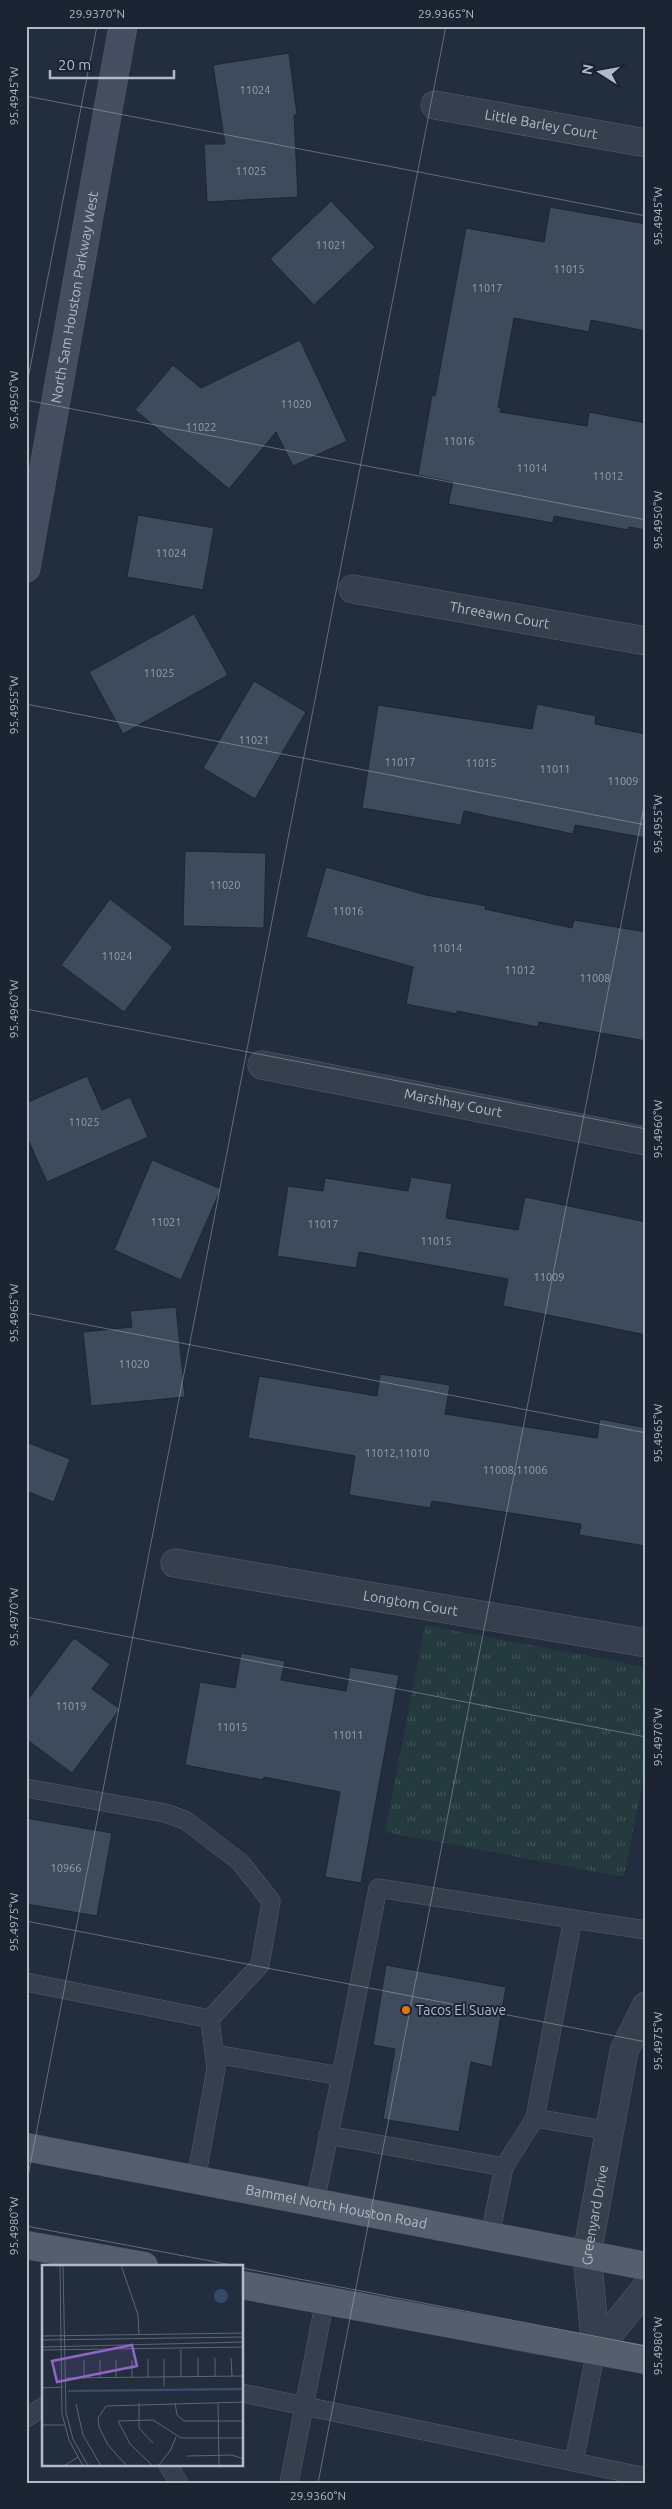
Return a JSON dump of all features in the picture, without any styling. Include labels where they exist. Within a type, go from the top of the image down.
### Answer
[{"type":"main road","name":"North Sam Houston Parkway West","points":[[26,568],[122,26]]},
{"type":"main road","name":"Bammel North Houston Road","points":[[26,2147],[646,2266]]},
{"type":"main road","points":[[26,2245],[138,2265]]},
{"type":"main road","points":[[244,2285],[646,2360]]},
{"type":"street","name":"Little Barley Court","points":[[435,105],[646,143]]},
{"type":"street","name":"Threeawn Court","points":[[354,589],[646,641]]},
{"type":"street","name":"Marshhay Court","points":[[262,1065],[646,1141]]},
{"type":"street","name":"Longtom Court","points":[[175,1562],[646,1643]]},
{"type":"street","name":"Greenyard Drive","points":[[596,2350],[587,2254],[624,2051],[646,2006]]},
{"type":"street","points":[[596,2350],[646,2288]]},
{"type":"lane","points":[[26,1788],[165,1813],[185,1820],[240,1862],[271,1901],[260,1965],[210,2018]]},
{"type":"lane","points":[[315,2202],[378,1888],[646,1930]]},
{"type":"lane","points":[[490,2235],[504,2167],[535,2118],[573,1919]]},
{"type":"lane","points":[[26,1982],[210,2018]]},
{"type":"lane","points":[[196,2179],[216,2069],[210,2018]]},
{"type":"lane","points":[[215,2054],[341,2076]]},
{"type":"lane","points":[[535,2118],[610,2132]]},
{"type":"lane","points":[[328,2135],[504,2167]]},
{"type":"lane","points":[[289,2483],[325,2300]]},
{"type":"lane","points":[[574,2462],[596,2350]]},
{"type":"lane","points":[[244,2393],[646,2477]]},
{"type":"lane","points":[[26,2418],[42,2407]]},
{"type":"lane","points":[[169,2466],[179,2483]]},
{"type":"green space","points":[[425,1625],[646,1667],[646,1765],[624,1877],[385,1832]]},
{"type":"building","points":[[289,53],[297,115],[294,115],[298,197],[207,202],[204,144],[225,144],[213,65]]},
{"type":"building","points":[[331,201],[375,247],[314,305],[270,259]]},
{"type":"building","points":[[550,207],[646,224],[646,331],[591,320],[589,332],[514,318],[498,407],[501,408],[500,412],[587,426],[589,412],[646,423],[646,530],[629,527],[628,530],[554,516],[553,523],[448,504],[453,482],[418,475],[432,395],[435,396],[466,228],[544,242]]},
{"type":"building","points":[[300,340],[347,441],[293,466],[276,432],[229,489],[135,410],[173,365],[201,388]]},
{"type":"building","points":[[138,515],[214,528],[203,590],[127,577]]},
{"type":"building","points":[[194,614],[228,675],[123,734],[89,672]]},
{"type":"building","points":[[254,681],[306,712],[255,799],[203,768]]},
{"type":"building","points":[[537,704],[596,716],[595,724],[646,734],[646,838],[575,825],[573,834],[464,811],[461,825],[362,808],[378,705],[532,729]]},
{"type":"building","points":[[185,851],[266,853],[264,928],[183,926]]},
{"type":"building","points":[[326,867],[426,895],[486,906],[485,909],[572,928],[574,920],[646,932],[646,1041],[539,1022],[538,1027],[457,1011],[457,1014],[406,1004],[413,967],[306,937]]},
{"type":"building","points":[[110,899],[173,947],[124,1012],[61,965]]},
{"type":"building","points":[[87,1076],[102,1110],[130,1097],[148,1137],[47,1182],[26,1135],[26,1103]]},
{"type":"building","points":[[152,1160],[221,1189],[181,1280],[114,1250]]},
{"type":"building","points":[[411,1177],[452,1184],[446,1218],[518,1230],[525,1197],[646,1222],[646,1335],[503,1306],[508,1279],[359,1252],[356,1268],[277,1256],[288,1186],[323,1191],[325,1178],[408,1191]]},
{"type":"building","points":[[176,1307],[185,1397],[91,1406],[83,1332],[132,1327],[130,1311]]},
{"type":"building","points":[[380,1374],[450,1385],[445,1414],[597,1438],[600,1419],[646,1428],[646,1546],[579,1535],[581,1524],[432,1501],[430,1508],[349,1495],[355,1456],[248,1438],[259,1376],[377,1396]]},
{"type":"building","points":[[26,1442],[70,1459],[54,1502],[26,1491]]},
{"type":"building","points":[[74,1638],[110,1664],[92,1689],[120,1709],[72,1773],[26,1739],[26,1702]]},
{"type":"building","points":[[241,1653],[285,1661],[281,1680],[346,1691],[350,1667],[399,1675],[361,1883],[325,1877],[340,1792],[264,1777],[263,1780],[185,1765],[200,1682],[235,1688]]},
{"type":"building","points":[[26,1818],[112,1833],[97,1916],[26,1904]]},
{"type":"building","points":[[386,1965],[506,1987],[492,2067],[471,2062],[459,2132],[383,2119],[395,2049],[373,2045]]},
{"type":"place","name":"Tacos El Suave","points":[[406,2010]]}]
